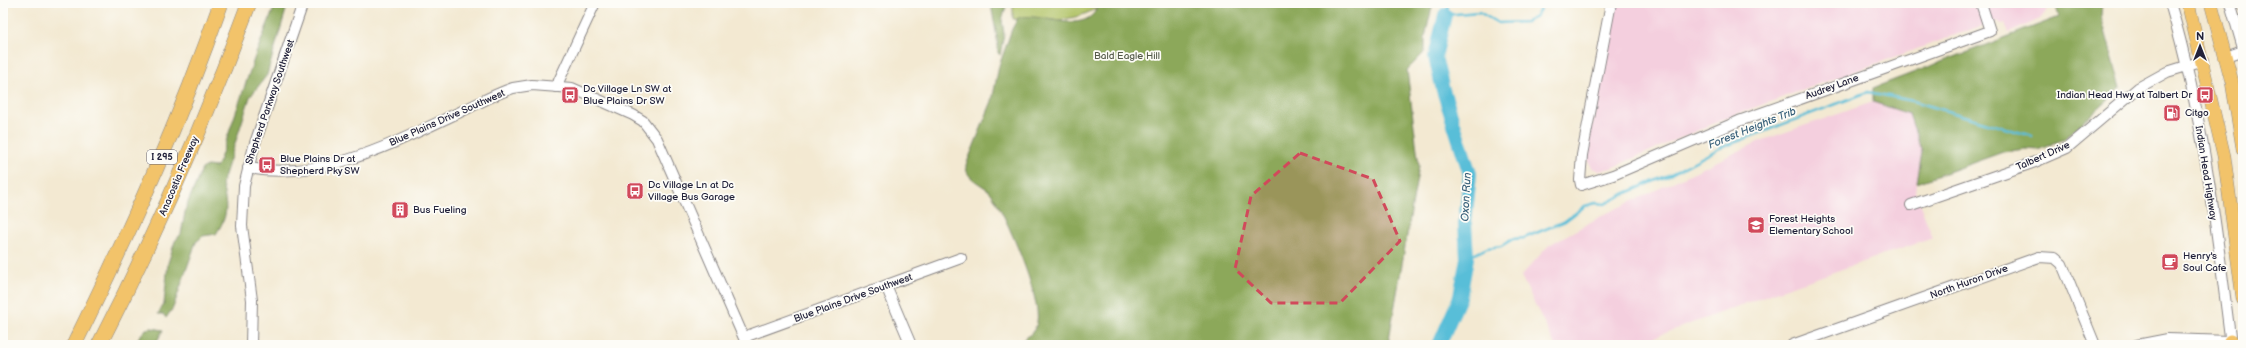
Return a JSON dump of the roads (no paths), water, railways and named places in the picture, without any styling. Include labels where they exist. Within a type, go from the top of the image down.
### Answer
[{"type":"highway","name":"I 295","points":[[74,345],[106,281],[153,177],[197,71],[221,3]]},
{"type":"highway","name":"Anacostia Freeway","points":[[99,345],[163,214],[214,95],[249,3]]},
{"type":"highway","points":[[214,95],[243,41],[258,3]]},
{"type":"main road","name":"Indian Head Highway","points":[[2188,3],[2224,156],[2240,248],[2243,299]]},
{"type":"main road","points":[[2211,3],[2226,57],[2243,149]]},
{"type":"street","name":"Shepherd Parkway Southwest","points":[[251,345],[252,300],[242,220],[243,193],[248,168],[303,3]]},
{"type":"street","points":[[556,87],[596,3]]},
{"type":"street","name":"Audrey Lane","points":[[1611,3],[1582,155],[1581,185],[1613,175],[1740,121],[1990,31],[1981,3]]},
{"type":"street","name":"Indian Head Highway","points":[[2170,3],[2186,66],[2201,139],[2232,344]]},
{"type":"street","points":[[2230,3],[2243,48]]},
{"type":"street","points":[[2226,57],[2243,51]]},
{"type":"street","name":"Talbert Drive","points":[[1911,205],[2035,162],[2067,148],[2138,88],[2167,72],[2203,62]]},
{"type":"street","name":"Blue Plains Drive Southwest","points":[[248,168],[264,171],[298,169],[335,163],[381,148],[513,88],[532,85],[572,88],[633,115],[650,129],[663,151],[745,341],[961,258]]},
{"type":"street","points":[[2218,250],[2240,248]]},
{"type":"street","name":"North Huron Drive","points":[[1792,345],[2039,257],[2048,257],[2055,258],[2062,264],[2095,345]]},
{"type":"street","points":[[886,286],[911,345]]},
{"type":"street","points":[[2138,345],[2168,339],[2232,344]]},
{"type":"waterway","points":[[1449,3],[1445,15],[1479,12],[1498,23],[1526,22],[1536,17],[1543,3]]},
{"type":"waterway","name":"Oxon Run","points":[[1439,345],[1460,297],[1467,258],[1465,223],[1470,174],[1443,90],[1435,57],[1445,15]]},
{"type":"waterway","name":"Forest Heights Trib","points":[[1467,258],[1487,248],[1501,246],[1513,239],[1524,238],[1565,221],[1585,206],[1596,203],[1605,204],[1624,194],[1671,174],[1720,148],[1868,92],[1913,101],[2032,136]]},
{"type":"place","name":"Dc Village Ln SW at Blue Plains Dr SW","points":[[570,95]]},
{"type":"place","name":"Indian Head Hwy at Talbert Dr","points":[[2205,95]]},
{"type":"place","name":"Citgo","points":[[2172,113]]},
{"type":"place","name":"Blue Plains Dr at Shepherd Pky SW","points":[[267,165]]},
{"type":"place","name":"Dc Village Ln at Dc Village Bus Garage","points":[[635,191]]},
{"type":"place","name":"Bus Fueling","points":[[400,210]]},
{"type":"place","name":"Forest Heights Elementary School","points":[[1756,225]]},
{"type":"place","name":"Henry's Soul Cafe","points":[[2170,262]]},
{"type":"park label","name":"Bald Eagle Hill","points":[[1127,56]]}]
